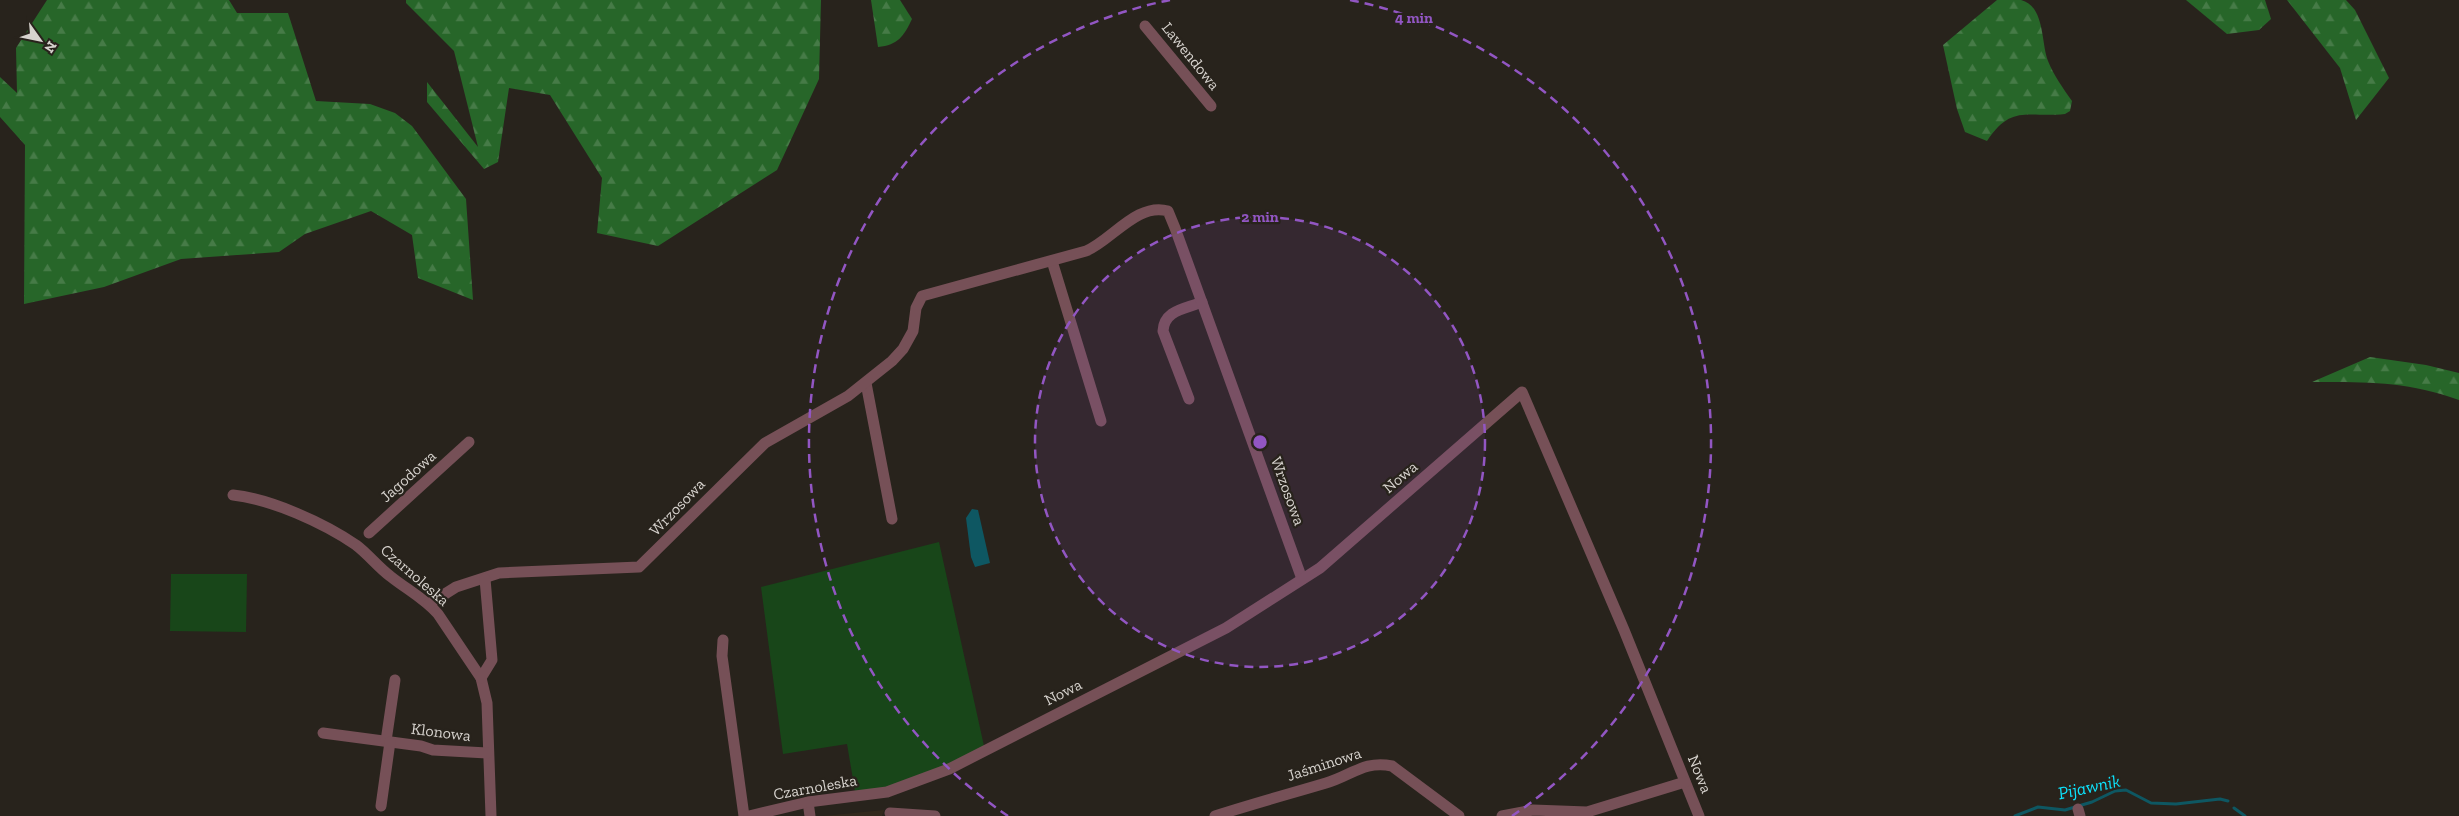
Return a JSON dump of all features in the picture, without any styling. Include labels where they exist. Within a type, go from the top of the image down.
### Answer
[{"type":"street","name":"Lawendowa","points":[[1145,26],[1211,106]]},
{"type":"street","name":"Wrzosowa","points":[[429,604],[456,586],[485,579],[499,573],[639,567],[765,443],[828,409],[866,383],[903,349],[913,331],[916,308],[922,296],[1052,261],[1096,247],[1120,226],[1132,219],[1163,210],[1168,211],[1302,579]]},
{"type":"street","points":[[1052,261],[1101,421]]},
{"type":"street","points":[[1189,399],[1163,330],[1163,320],[1168,315],[1202,302]]},
{"type":"street","points":[[866,383],[892,520]]},
{"type":"street","name":"Nowa","points":[[886,792],[949,769],[1226,628],[1338,554],[1522,392],[1620,621],[1699,816]]},
{"type":"street","name":"Jagodowa","points":[[369,533],[469,442]]},
{"type":"street","name":"Czarnoleska","points":[[233,495],[288,510],[339,535],[363,552],[389,576],[429,604],[450,629],[481,678],[487,703],[487,753],[491,816]]},
{"type":"street","points":[[481,678],[492,660],[485,579]]},
{"type":"street","points":[[723,640],[722,656],[744,816]]},
{"type":"street","name":"Klonowa","points":[[381,806],[395,680]]},
{"type":"street","name":"Klonowa","points":[[323,734],[421,746],[433,750],[487,753]]},
{"type":"street","name":"Jaśminowa","points":[[1215,816],[1294,791],[1329,783],[1355,769],[1383,764],[1392,766],[1459,816]]},
{"type":"street","points":[[1502,816],[1533,810],[1587,812],[1685,782]]},
{"type":"street","points":[[886,792],[889,814],[935,816]]},
{"type":"street","name":"Czarnoleska","points":[[749,816],[808,802],[886,792]]},
{"type":"street","points":[[808,802],[810,816]]},
{"type":"shaded area","points":[[884,810],[882,816],[823,816]]},
{"type":"green space","points":[[47,0],[229,0],[237,13],[288,13],[316,101],[370,104],[395,113],[412,126],[466,199],[473,300],[418,278],[412,235],[371,211],[305,234],[279,252],[181,259],[104,287],[24,304],[25,145],[0,117],[0,77],[17,93],[16,48]]},
{"type":"green space","points":[[406,0],[821,0],[819,79],[777,170],[658,246],[597,233],[602,178],[550,95],[509,88],[498,162],[484,169],[427,102],[427,82],[478,147],[454,51],[406,3]]},
{"type":"green space","points":[[871,0],[900,0],[912,19],[903,35],[895,42],[878,47]]},
{"type":"green space","points":[[1997,0],[2021,0],[2029,4],[2034,10],[2041,26],[2048,61],[2072,101],[2070,111],[2065,114],[2012,117],[1996,129],[1987,141],[1965,132],[1957,109],[1943,45]]},
{"type":"green space","points":[[2186,0],[2265,0],[2271,19],[2259,30],[2227,34]]},
{"type":"green space","points":[[2287,0],[2346,0],[2355,10],[2389,78],[2356,120],[2340,68]]},
{"type":"green space","points":[[2370,357],[2426,365],[2459,373],[2459,400],[2404,386],[2312,382]]},
{"type":"green space","points":[[939,542],[984,746],[951,763],[888,788],[855,791],[847,744],[783,754],[761,587]]},
{"type":"green space","points":[[171,574],[247,574],[246,632],[170,631]]},
{"type":"water","points":[[972,509],[978,510],[990,563],[975,567],[971,557],[966,518]]},
{"type":"waterway","name":"Pijawnik","points":[[2015,816],[2038,807],[2065,810],[2092,802],[2115,791],[2126,790],[2151,803],[2176,804],[2220,799],[2228,801]]},
{"type":"waterway","name":"Pijawnik","points":[[2234,808],[2245,816]]}]
